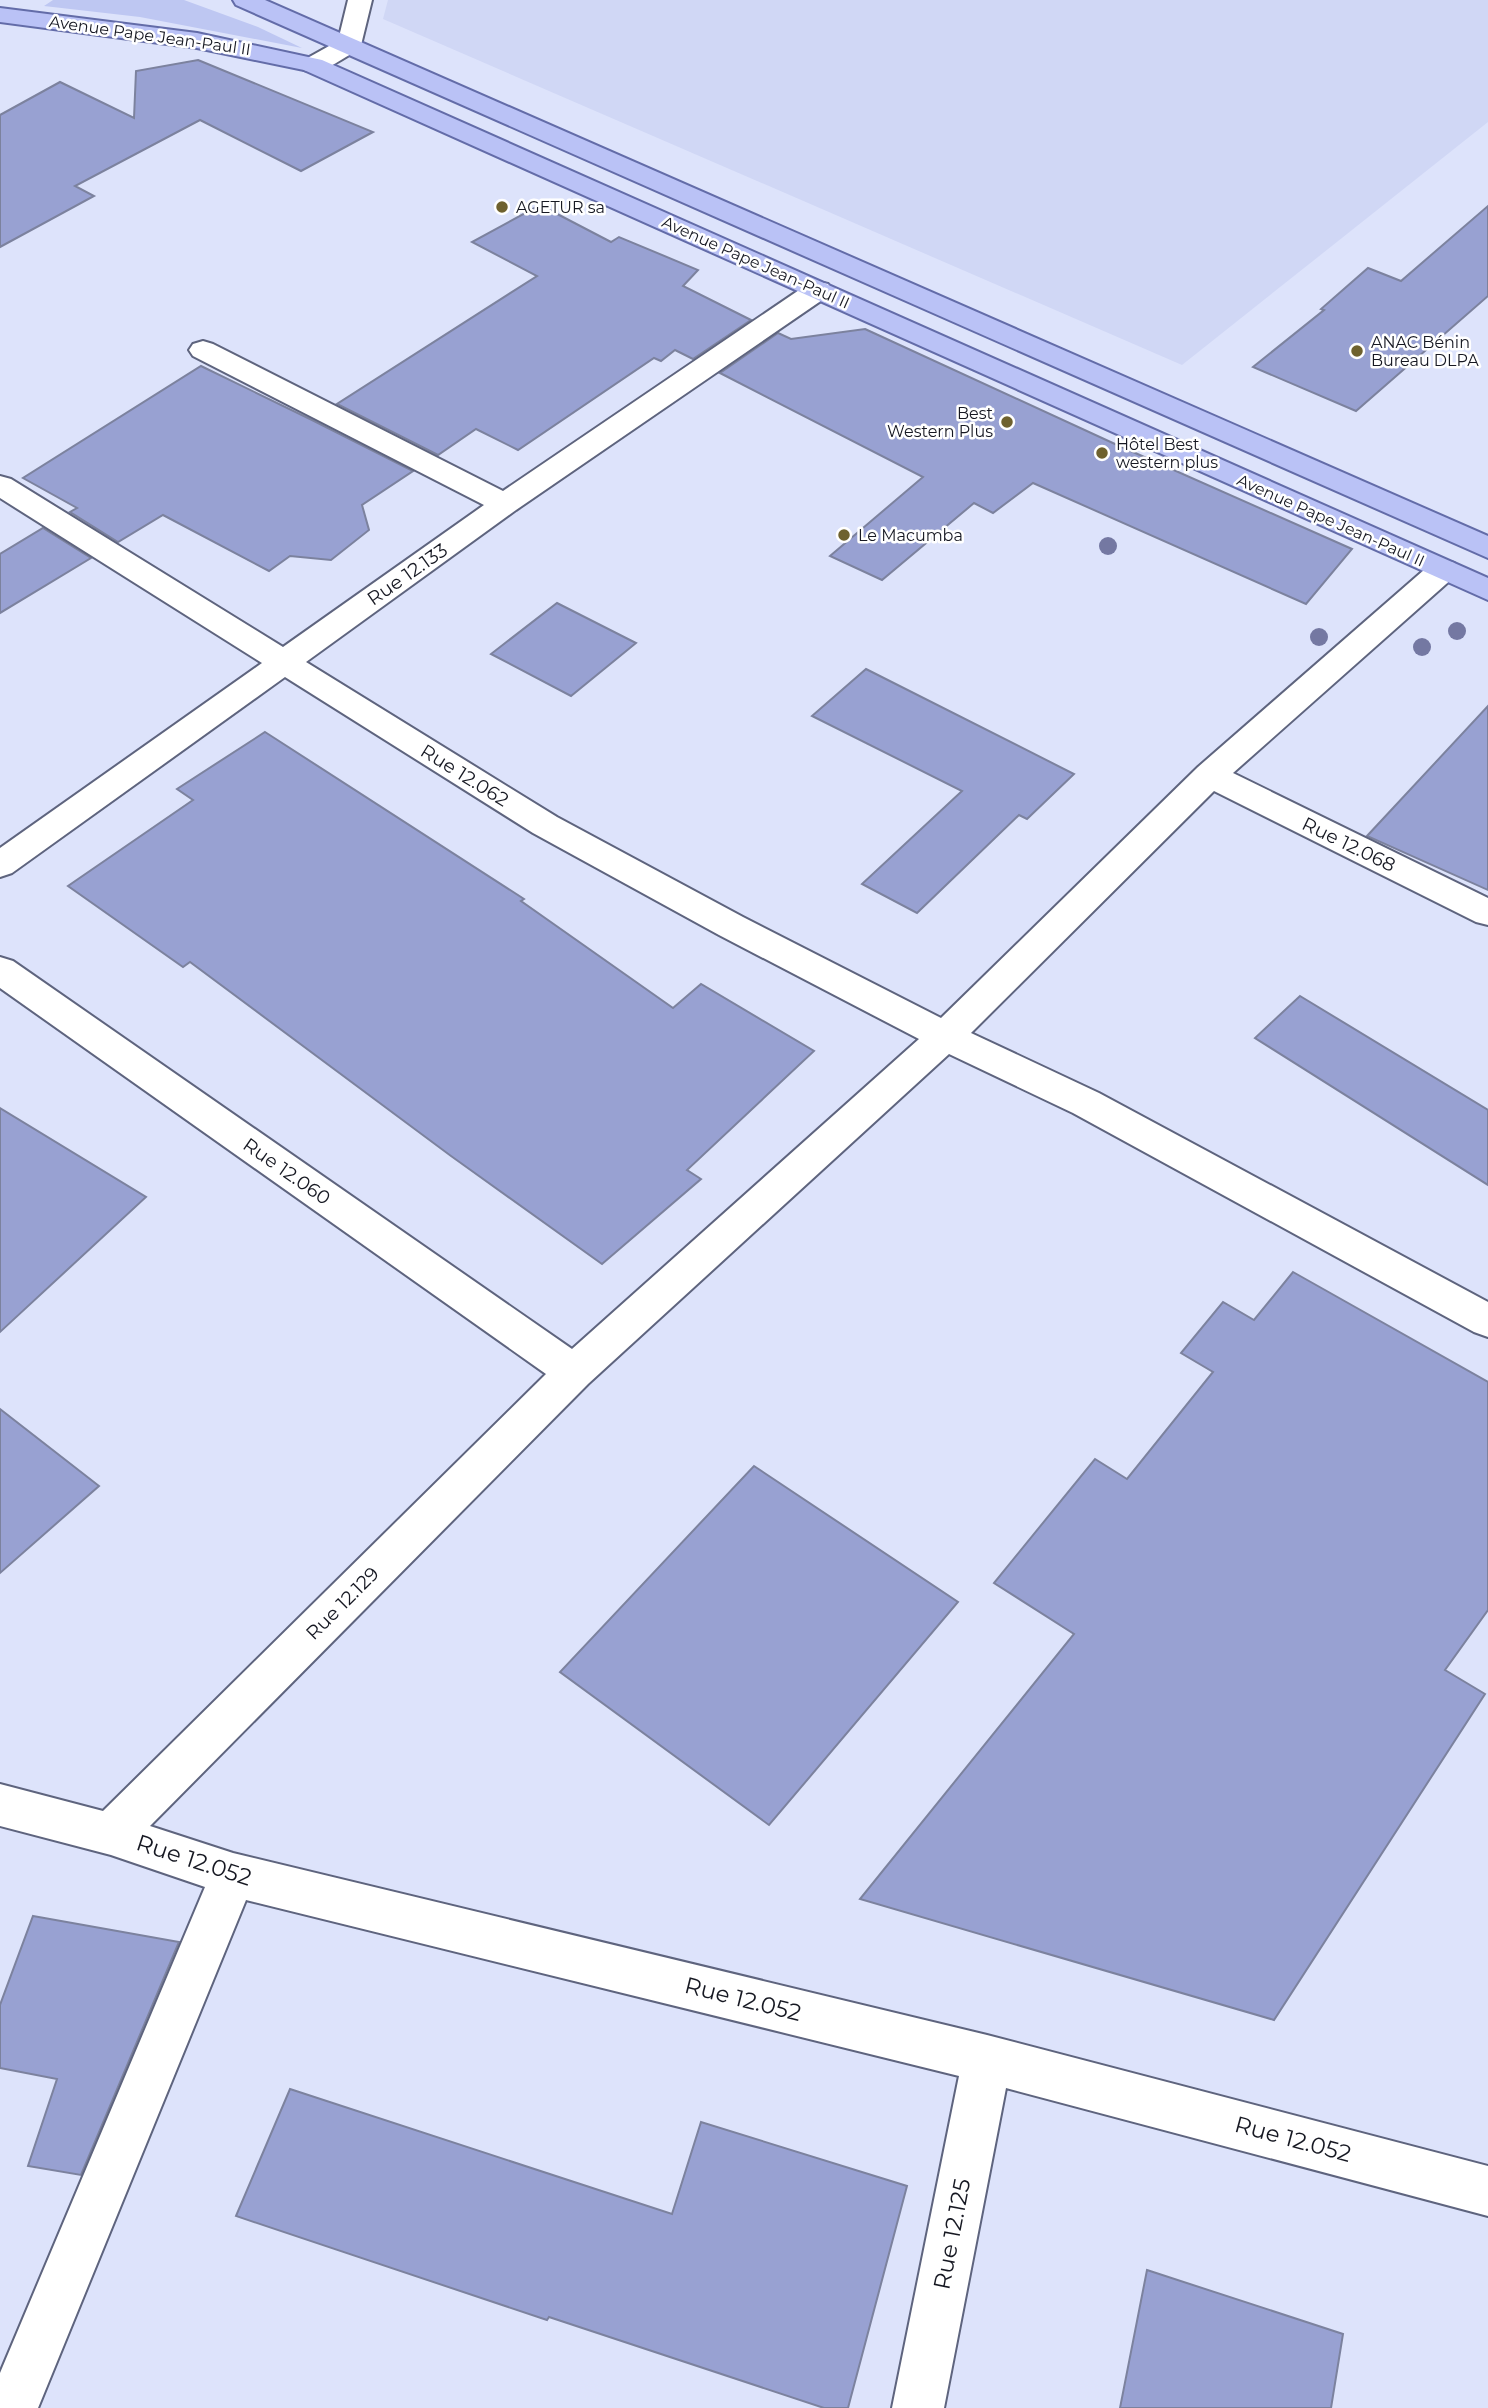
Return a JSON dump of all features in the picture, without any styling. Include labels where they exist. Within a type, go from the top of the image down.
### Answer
[{"type":"main road","name":"Avenue Pape Jean-Paul II","points":[[245,0],[1488,548]]},
{"type":"main road","name":"Avenue Pape Jean-Paul II","points":[[0,15],[190,37],[313,65],[1488,590]]},
{"type":"street","points":[[313,65],[349,45],[360,0]]},
{"type":"street","name":"Rue 12.133","points":[[0,865],[505,504],[818,290]]},
{"type":"street","points":[[203,350],[505,504]]},
{"type":"street","name":"Rue 12.062","points":[[0,485],[545,825],[731,926],[945,1036],[1086,1103],[1488,1321]]},
{"type":"street","name":"Rue 12.129","points":[[111,1833],[574,1371],[945,1036],[1210,775],[1443,570]]},
{"type":"street","name":"Rue 12.068","points":[[1210,775],[1488,913]]},
{"type":"street","name":"Rue 12.060","points":[[0,970],[574,1371]]},
{"type":"street","name":"Rue 12.052","points":[[0,1805],[111,1833],[233,1875],[987,2059],[1488,2191]]},
{"type":"street","points":[[12,2408],[233,1875]]},
{"type":"street","name":"Rue 12.125","points":[[918,2408],[987,2059]]},
{"type":"shaded area","points":[[53,0],[184,0],[258,27],[302,48],[140,17],[44,6]]},
{"type":"shaded area","points":[[388,0],[1488,0],[1488,122],[1182,365],[383,19]]},
{"type":"building","points":[[198,60],[373,132],[301,171],[200,120],[75,186],[94,196],[0,247],[0,115],[60,82],[134,118],[136,71]]},
{"type":"building","points":[[540,205],[611,242],[619,237],[698,270],[683,286],[751,320],[693,359],[675,350],[661,361],[654,358],[518,450],[476,429],[438,455],[337,404],[537,276],[472,242]]},
{"type":"building","points":[[1488,206],[1488,296],[1356,411],[1253,367],[1324,310],[1321,309],[1368,268],[1401,281]]},
{"type":"building","points":[[865,329],[1352,549],[1306,604],[1033,483],[993,513],[974,503],[882,580],[830,556],[923,477],[720,373],[778,333],[791,339]]},
{"type":"building","points":[[201,366],[413,471],[362,505],[369,530],[331,560],[290,556],[269,571],[163,515],[118,542],[70,512],[77,508],[23,478]]},
{"type":"building","points":[[43,528],[91,558],[0,613],[0,554]]},
{"type":"building","points":[[557,603],[636,643],[571,696],[491,654]]},
{"type":"building","points":[[866,669],[1074,774],[1027,819],[1019,815],[917,913],[862,884],[962,791],[812,716]]},
{"type":"building","points":[[1488,706],[1488,890],[1367,836]]},
{"type":"building","points":[[265,732],[524,899],[521,901],[673,1008],[701,984],[814,1051],[687,1170],[701,1179],[602,1264],[451,1156],[190,962],[183,967],[68,886],[193,800],[177,789]]},
{"type":"building","points":[[1300,996],[1488,1110],[1488,1185],[1255,1038]]},
{"type":"building","points":[[0,1108],[146,1197],[0,1332]]},
{"type":"building","points":[[1293,1272],[1488,1382],[1488,1610],[1445,1670],[1485,1694],[1274,2020],[860,1899],[1074,1634],[994,1583],[1095,1459],[1127,1479],[1213,1372],[1181,1353],[1223,1302],[1254,1320]]},
{"type":"building","points":[[0,1409],[99,1486],[0,1573]]},
{"type":"building","points":[[754,1466],[958,1602],[769,1825],[560,1672]]},
{"type":"building","points":[[33,1916],[179,1942],[81,2175],[28,2166],[57,2079],[0,2068],[0,2005]]},
{"type":"building","points":[[290,2089],[672,2214],[701,2122],[907,2186],[848,2408],[824,2408],[549,2317],[547,2320],[236,2216]]},
{"type":"building","points":[[1147,2270],[1343,2334],[1331,2408],[1120,2408]]},
{"type":"place","name":"AGETUR sa","points":[[502,207]]},
{"type":"place","name":"ANAC Bénin Bureau DLPA","points":[[1357,351]]},
{"type":"place","name":"Best Western Plus","points":[[1007,422]]},
{"type":"place","name":"Hôtel Best western plus","points":[[1102,453]]},
{"type":"place","name":"Le Macumba","points":[[844,535]]}]
